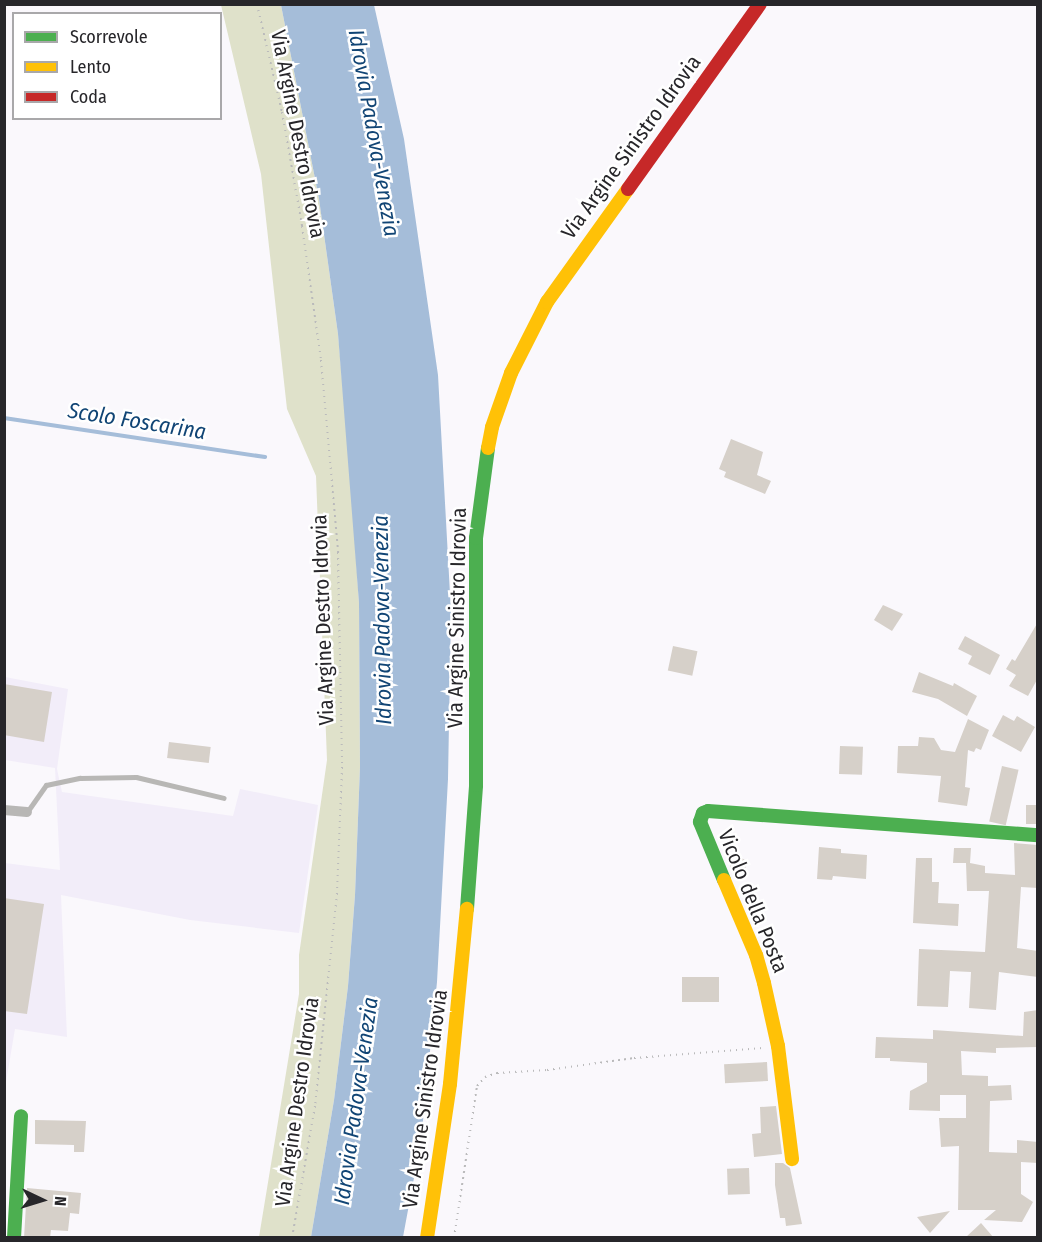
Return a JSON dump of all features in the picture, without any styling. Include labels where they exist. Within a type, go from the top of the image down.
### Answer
[{"type":"main road","name":"Via Argine Sinistro Idrovia","points":[[427,1238],[450,1084],[471,878],[476,785],[476,538],[482,479],[492,428],[510,373],[547,302],[760,4]]},
{"type":"main road","name":"Vicolo della Posta","points":[[792,1159],[778,1046],[756,955],[702,830],[700,822],[703,813],[708,811],[1038,835]]},
{"type":"main road","points":[[14,1238],[21,1116]]},
{"type":"street","points":[[4,810],[27,813]]},
{"type":"lane","points":[[27,813],[46,785],[80,778],[136,777],[224,798]]},
{"type":"path","name":"Via Argine Destro Idrovia","points":[[257,4],[282,112],[305,249],[332,456],[338,552],[342,767],[337,893],[315,1106],[292,1238]]},
{"type":"path","points":[[454,1238],[477,1086],[485,1077],[497,1073],[547,1070],[634,1058],[778,1046]]},
{"type":"shaded area","points":[[5,677],[68,689],[57,769],[62,792],[233,816],[240,789],[318,805],[299,933],[190,920],[61,895],[67,1037],[15,1029],[5,1088],[5,863],[60,870],[55,768],[5,760]]},
{"type":"green space","points":[[221,5],[281,5],[319,199],[338,334],[350,467],[359,603],[360,767],[355,895],[348,986],[334,1100],[311,1237],[259,1237],[299,994],[299,955],[327,760],[316,476],[287,409],[261,174]]},
{"type":"water","name":"Idrovia Padova-Venezia","points":[[281,5],[374,5],[404,139],[438,375],[451,612],[448,779],[437,982],[421,1140],[403,1237],[311,1237],[334,1100],[348,986],[355,895],[360,767],[359,603],[338,334],[319,199]]},
{"type":"building","points":[[731,439],[763,452],[757,475],[771,481],[765,494],[724,477],[726,472],[719,469]]},
{"type":"building","points":[[883,605],[903,614],[892,631],[874,620]]},
{"type":"building","points":[[1038,622],[1038,678],[1028,696],[1009,686],[1016,675],[1006,669],[1012,659],[1015,661]]},
{"type":"building","points":[[965,636],[1000,655],[990,675],[968,664],[972,656],[958,649]]},
{"type":"building","points":[[673,646],[697,651],[692,676],[668,670]]},
{"type":"building","points":[[919,672],[953,686],[954,683],[977,696],[967,716],[938,699],[912,692]]},
{"type":"building","points":[[4,684],[52,692],[44,742],[4,735]]},
{"type":"building","points":[[1003,715],[1014,721],[1017,716],[1035,727],[1021,752],[992,736]]},
{"type":"building","points":[[968,719],[989,730],[981,750],[976,748],[974,752],[968,750],[965,787],[970,788],[967,806],[938,802],[941,776],[897,773],[898,746],[918,746],[919,737],[934,738],[941,750],[955,752]]},
{"type":"building","points":[[169,742],[211,747],[209,763],[167,758]]},
{"type":"building","points":[[840,746],[863,747],[862,775],[839,774]]},
{"type":"building","points":[[1002,766],[1019,770],[1006,825],[989,822]]},
{"type":"building","points":[[1026,805],[1038,805],[1038,824],[1026,824]]},
{"type":"building","points":[[1014,843],[1038,845],[1038,888],[1021,887],[1017,948],[1038,951],[1038,977],[999,972],[996,1010],[969,1008],[971,972],[950,971],[948,1007],[917,1006],[919,949],[985,952],[989,891],[967,891],[966,863],[953,863],[954,848],[971,848],[970,863],[985,866],[985,873],[1015,875]]},
{"type":"building","points":[[819,847],[841,849],[841,853],[867,855],[866,879],[833,876],[832,880],[817,879]]},
{"type":"building","points":[[738,857],[744,859],[746,865],[744,871],[738,873],[732,871],[730,865],[732,859]]},
{"type":"building","points":[[916,858],[932,858],[932,882],[939,882],[938,903],[959,904],[958,926],[913,923]]},
{"type":"building","points":[[4,898],[44,904],[27,1014],[4,1011]]},
{"type":"building","points":[[682,977],[719,977],[719,1002],[682,1002]]},
{"type":"building","points":[[1038,1010],[1038,1047],[996,1048],[996,1053],[961,1051],[962,1075],[988,1076],[988,1086],[1011,1085],[1012,1100],[990,1101],[989,1152],[1017,1153],[1017,1140],[1038,1142],[1038,1163],[1021,1162],[1021,1194],[1033,1202],[1022,1222],[984,1220],[996,1210],[958,1210],[959,1146],[941,1147],[939,1118],[966,1118],[966,1095],[940,1095],[940,1111],[909,1110],[910,1091],[927,1082],[927,1063],[875,1058],[876,1037],[933,1039],[933,1030],[1023,1036],[1024,1012]]},
{"type":"building","points":[[767,1062],[768,1081],[725,1083],[724,1064]]},
{"type":"building","points":[[776,1106],[782,1154],[754,1157],[752,1134],[761,1133],[760,1107]]},
{"type":"building","points":[[35,1120],[86,1121],[84,1152],[74,1152],[74,1145],[35,1144]]},
{"type":"building","points":[[775,1163],[783,1163],[790,1168],[802,1224],[786,1226],[785,1218],[780,1218],[775,1185]]},
{"type":"building","points":[[749,1168],[750,1194],[728,1195],[727,1169]]},
{"type":"building","points":[[27,1188],[81,1193],[79,1214],[70,1213],[68,1231],[51,1230],[50,1238],[24,1238]]},
{"type":"building","points":[[950,1211],[930,1233],[917,1217]]},
{"type":"building","points":[[981,1223],[994,1238],[965,1238]]},
{"type":"waterway","name":"Scolo Foscarina","points":[[4,418],[265,457]]},
{"type":"traffic: fast","points":[[467,909],[476,785],[476,538],[488,448]]},
{"type":"traffic: fast","points":[[724,880],[700,822],[703,813],[708,811],[1038,835]]},
{"type":"traffic: fast","points":[[14,1238],[21,1116]]},
{"type":"traffic: slow","points":[[488,448],[492,427],[511,373],[547,302],[628,189]]},
{"type":"traffic: slow","points":[[724,880],[756,955],[764,983],[778,1046],[792,1159]]},
{"type":"traffic: slow","points":[[427,1238],[450,1084],[467,909]]},
{"type":"traffic: jam","points":[[628,189],[760,4]]}]
